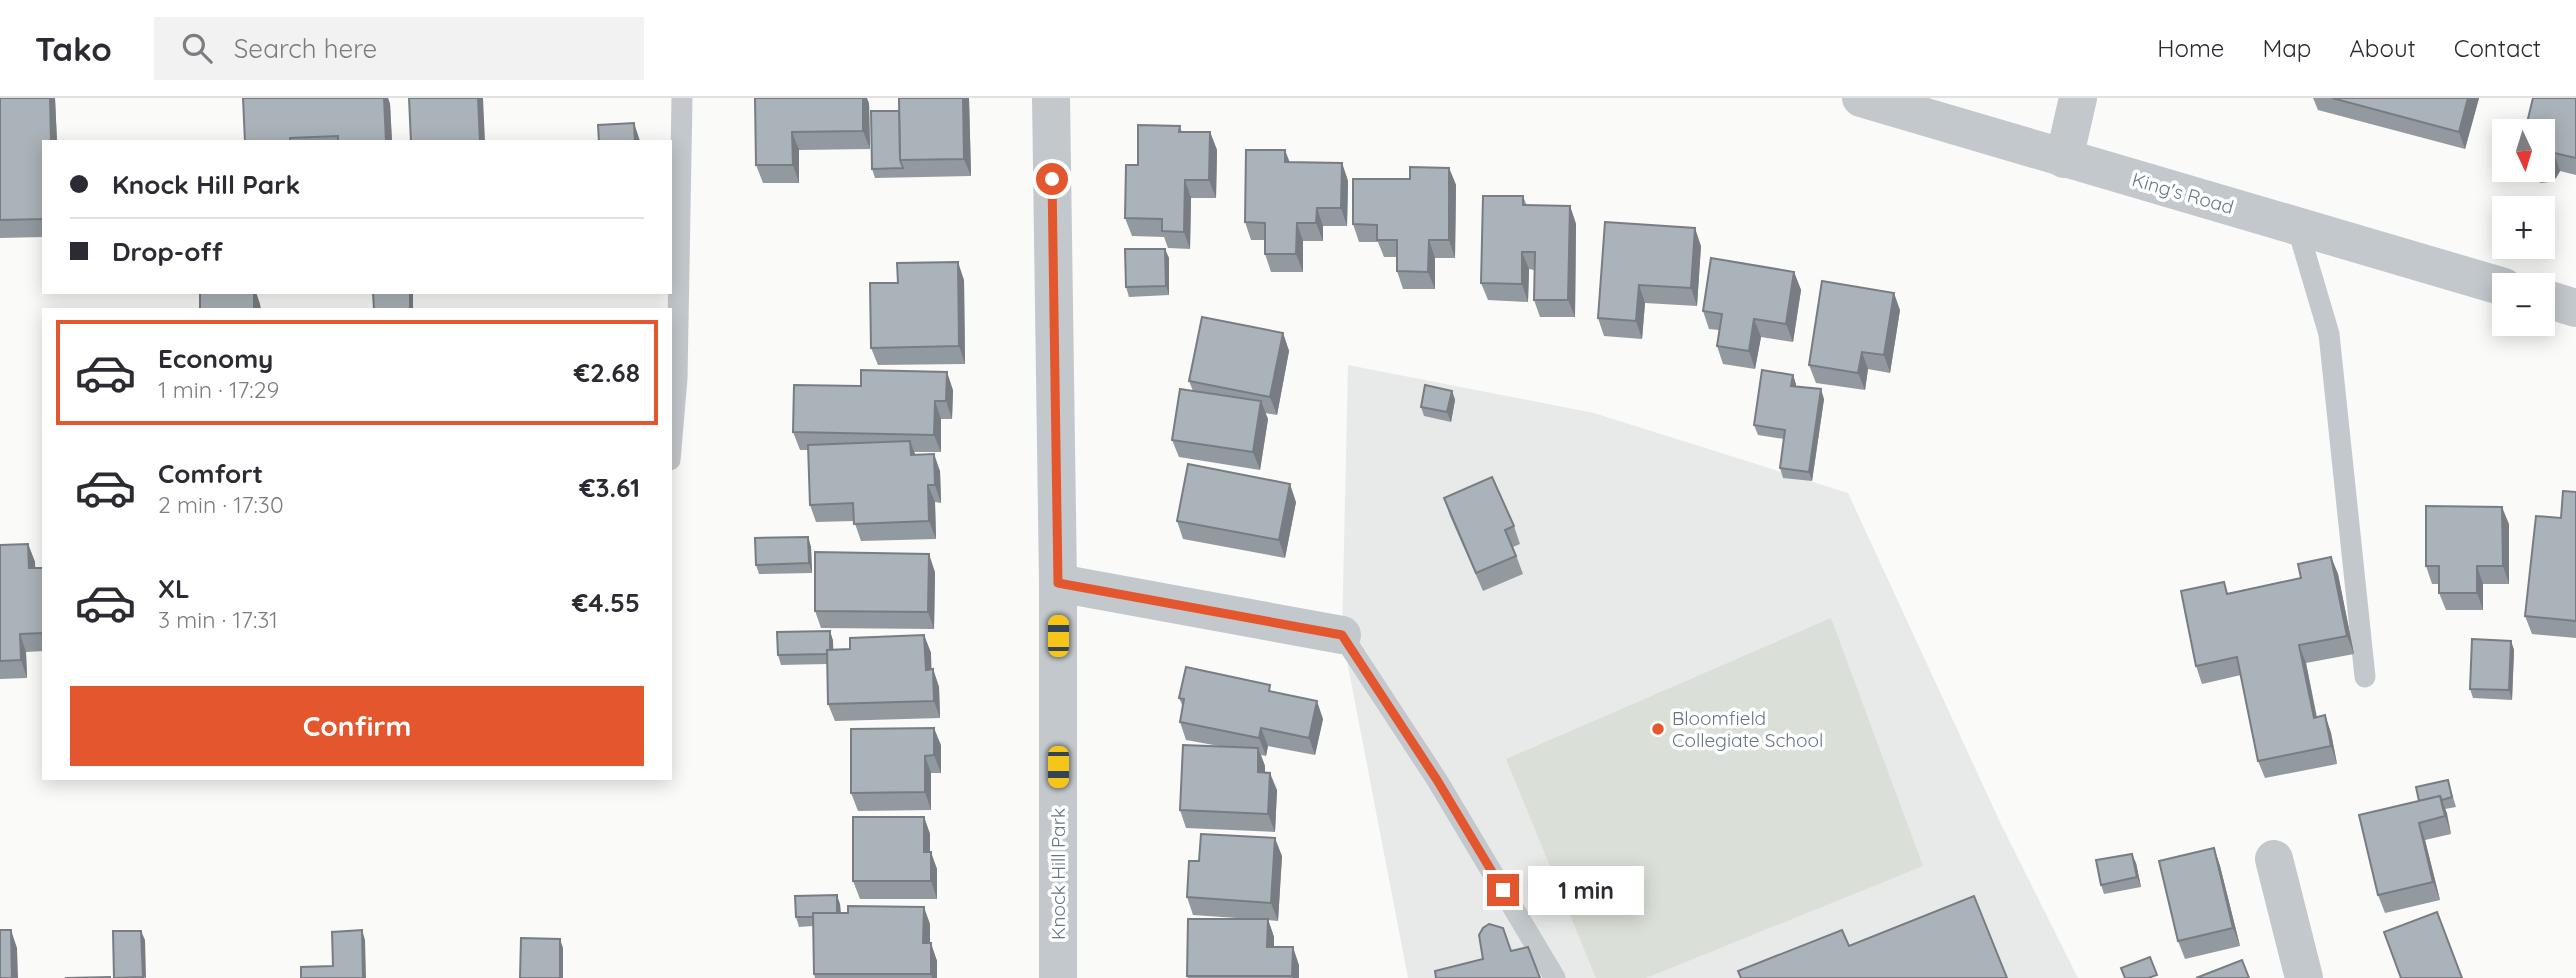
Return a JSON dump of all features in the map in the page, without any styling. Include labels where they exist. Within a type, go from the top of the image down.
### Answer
[{"type":"street","name":"Knock Hill Park","points":[[1051,98],[1058,583],[1058,978]]},
{"type":"street","name":"King's Road","points":[[1861,98],[2492,283]]},
{"type":"street","points":[[2064,159],[2078,98]]},
{"type":"street","points":[[2555,302],[2576,308]]},
{"type":"street","points":[[1058,583],[1342,635]]},
{"type":"street","points":[[2274,859],[2304,978]]},
{"type":"lane","points":[[672,437],[677,378],[682,98]]},
{"type":"lane","points":[[2297,226],[2329,334],[2365,677]]},
{"type":"lane","points":[[1342,635],[1437,780],[1556,978]]},
{"type":"shaded area","name":"Bloomfield Collegiate School","points":[[1348,365],[1594,413],[1848,493],[2000,822],[2078,978],[1408,978],[1342,635]]},
{"type":"shaded area","points":[[1831,618],[1923,866],[1646,978],[1596,978],[1506,759]]},
{"type":"building","points":[[0,98],[50,98],[51,140],[42,140],[42,219],[0,220]]},
{"type":"building","points":[[243,98],[384,98],[386,140],[338,140],[338,136],[245,140]]},
{"type":"building","points":[[409,98],[478,98],[480,140],[411,140]]},
{"type":"building","points":[[755,98],[863,98],[863,131],[792,132],[793,165],[756,165]]},
{"type":"building","points":[[899,98],[963,98],[964,159],[900,160]]},
{"type":"building","points":[[2332,98],[2468,98],[2459,132]]},
{"type":"building","points":[[2533,98],[2576,98],[2576,158],[2555,153],[2555,119],[2528,119]]},
{"type":"building","points":[[871,111],[899,111],[900,160],[903,168],[872,169]]},
{"type":"building","points":[[634,123],[635,140],[599,140],[598,125]]},
{"type":"building","points":[[1138,125],[1180,126],[1179,132],[1210,132],[1209,180],[1185,180],[1184,232],[1162,231],[1162,219],[1125,218],[1126,165],[1138,165]]},
{"type":"building","points":[[1246,150],[1285,150],[1285,162],[1342,163],[1341,208],[1317,208],[1316,223],[1297,223],[1296,254],[1265,254],[1265,223],[1245,222]]},
{"type":"building","points":[[1410,167],[1449,168],[1449,240],[1429,240],[1428,272],[1397,271],[1397,240],[1377,240],[1377,225],[1353,224],[1353,179],[1410,179]]},
{"type":"building","points":[[1483,196],[1523,196],[1523,205],[1570,206],[1568,300],[1534,300],[1535,252],[1522,252],[1522,284],[1481,283]]},
{"type":"building","points":[[1605,222],[1695,228],[1691,288],[1639,285],[1636,321],[1598,318]]},
{"type":"building","points":[[1125,249],[1165,249],[1166,286],[1126,287]]},
{"type":"building","points":[[1711,258],[1794,272],[1786,324],[1754,319],[1749,351],[1717,346],[1722,314],[1703,311]]},
{"type":"building","points":[[958,262],[959,346],[871,348],[870,283],[898,283],[897,263]]},
{"type":"building","points":[[1822,281],[1894,293],[1884,355],[1862,352],[1858,373],[1809,365]]},
{"type":"building","points":[[200,294],[254,294],[254,308],[200,308]]},
{"type":"building","points":[[373,294],[410,294],[410,308],[374,308]]},
{"type":"building","points":[[1202,317],[1283,333],[1270,397],[1189,381]]},
{"type":"building","points":[[861,370],[947,372],[946,401],[935,401],[934,435],[793,432],[794,385],[861,386]]},
{"type":"building","points":[[1762,370],[1793,375],[1791,386],[1821,389],[1809,472],[1780,468],[1785,430],[1754,425]]},
{"type":"building","points":[[1425,385],[1452,391],[1447,412],[1421,407]]},
{"type":"building","points":[[1180,389],[1261,401],[1253,452],[1172,440]]},
{"type":"building","points":[[910,441],[911,455],[934,454],[935,485],[928,485],[929,521],[854,524],[853,503],[810,505],[808,445]]},
{"type":"building","points":[[1188,464],[1290,484],[1279,540],[1177,521]]},
{"type":"building","points":[[1492,477],[1514,526],[1505,530],[1516,556],[1476,573],[1444,498]]},
{"type":"building","points":[[2563,491],[2576,492],[2576,621],[2525,616],[2536,516],[2561,518]]},
{"type":"building","points":[[2426,506],[2502,507],[2503,566],[2477,566],[2477,593],[2439,593],[2439,566],[2426,566]]},
{"type":"building","points":[[808,537],[809,563],[756,565],[755,538]]},
{"type":"building","points":[[28,544],[29,568],[42,568],[42,633],[20,634],[21,660],[0,661],[0,545]]},
{"type":"building","points":[[815,552],[929,554],[928,612],[815,611]]},
{"type":"building","points":[[2331,557],[2347,636],[2299,645],[2314,718],[2325,715],[2331,746],[2258,761],[2237,657],[2196,666],[2181,591],[2224,582],[2227,594],[2301,578],[2298,564]]},
{"type":"building","points":[[830,631],[830,650],[827,650],[827,654],[778,655],[777,632]]},
{"type":"building","points":[[924,635],[926,670],[933,669],[934,701],[828,704],[827,650],[850,649],[850,638]]},
{"type":"building","points":[[2472,639],[2511,641],[2509,690],[2470,689]]},
{"type":"building","points":[[1186,667],[1270,685],[1269,691],[1317,701],[1309,738],[1261,728],[1259,738],[1180,722],[1184,699],[1179,698]]},
{"type":"building","points":[[934,728],[934,755],[925,756],[925,792],[851,793],[851,729]]},
{"type":"building","points":[[1183,745],[1258,748],[1258,772],[1270,773],[1268,814],[1180,810]]},
{"type":"building","points":[[2448,780],[2452,797],[2442,800],[2440,796],[2419,801],[2416,787]]},
{"type":"building","points":[[2440,796],[2445,816],[2419,823],[2433,882],[2378,895],[2359,815]]},
{"type":"building","points":[[853,817],[924,817],[924,852],[931,852],[931,881],[853,881]]},
{"type":"building","points":[[1201,834],[1275,838],[1271,903],[1187,897],[1189,861],[1199,861]]},
{"type":"building","points":[[2214,848],[2233,928],[2178,941],[2159,861]]},
{"type":"building","points":[[2132,854],[2137,877],[2101,885],[2096,860]]},
{"type":"building","points":[[837,895],[837,913],[813,913],[813,917],[796,917],[795,896]]},
{"type":"building","points":[[1974,896],[2007,978],[1741,978],[1738,971],[1842,930],[1849,946]]},
{"type":"building","points":[[848,906],[924,907],[923,943],[931,943],[931,974],[814,974],[813,913],[848,913]]},
{"type":"building","points":[[2437,912],[2462,978],[2401,978],[2384,932]]},
{"type":"building","points":[[1188,919],[1268,919],[1267,947],[1293,947],[1292,976],[1187,976]]},
{"type":"building","points":[[1489,924],[1503,928],[1511,951],[1528,947],[1540,978],[1436,978],[1435,971],[1483,959],[1479,935]]},
{"type":"building","points":[[0,930],[11,930],[12,978],[0,978]]},
{"type":"building","points":[[362,930],[363,978],[301,978],[301,967],[333,966],[332,932]]},
{"type":"building","points":[[113,931],[141,931],[143,977],[114,978]]},
{"type":"building","points":[[521,938],[560,939],[560,978],[520,978]]},
{"type":"building","points":[[2150,957],[2157,975],[2148,978],[2125,978],[2121,968]]},
{"type":"building","points":[[2242,960],[2249,978],[2196,978]]},
{"type":"place","name":"Bloomfield Collegiate School","points":[[1658,729]]},
{"type":"route","points":[[1052,179],[1058,583],[1342,635],[1437,780],[1503,890]]}]
